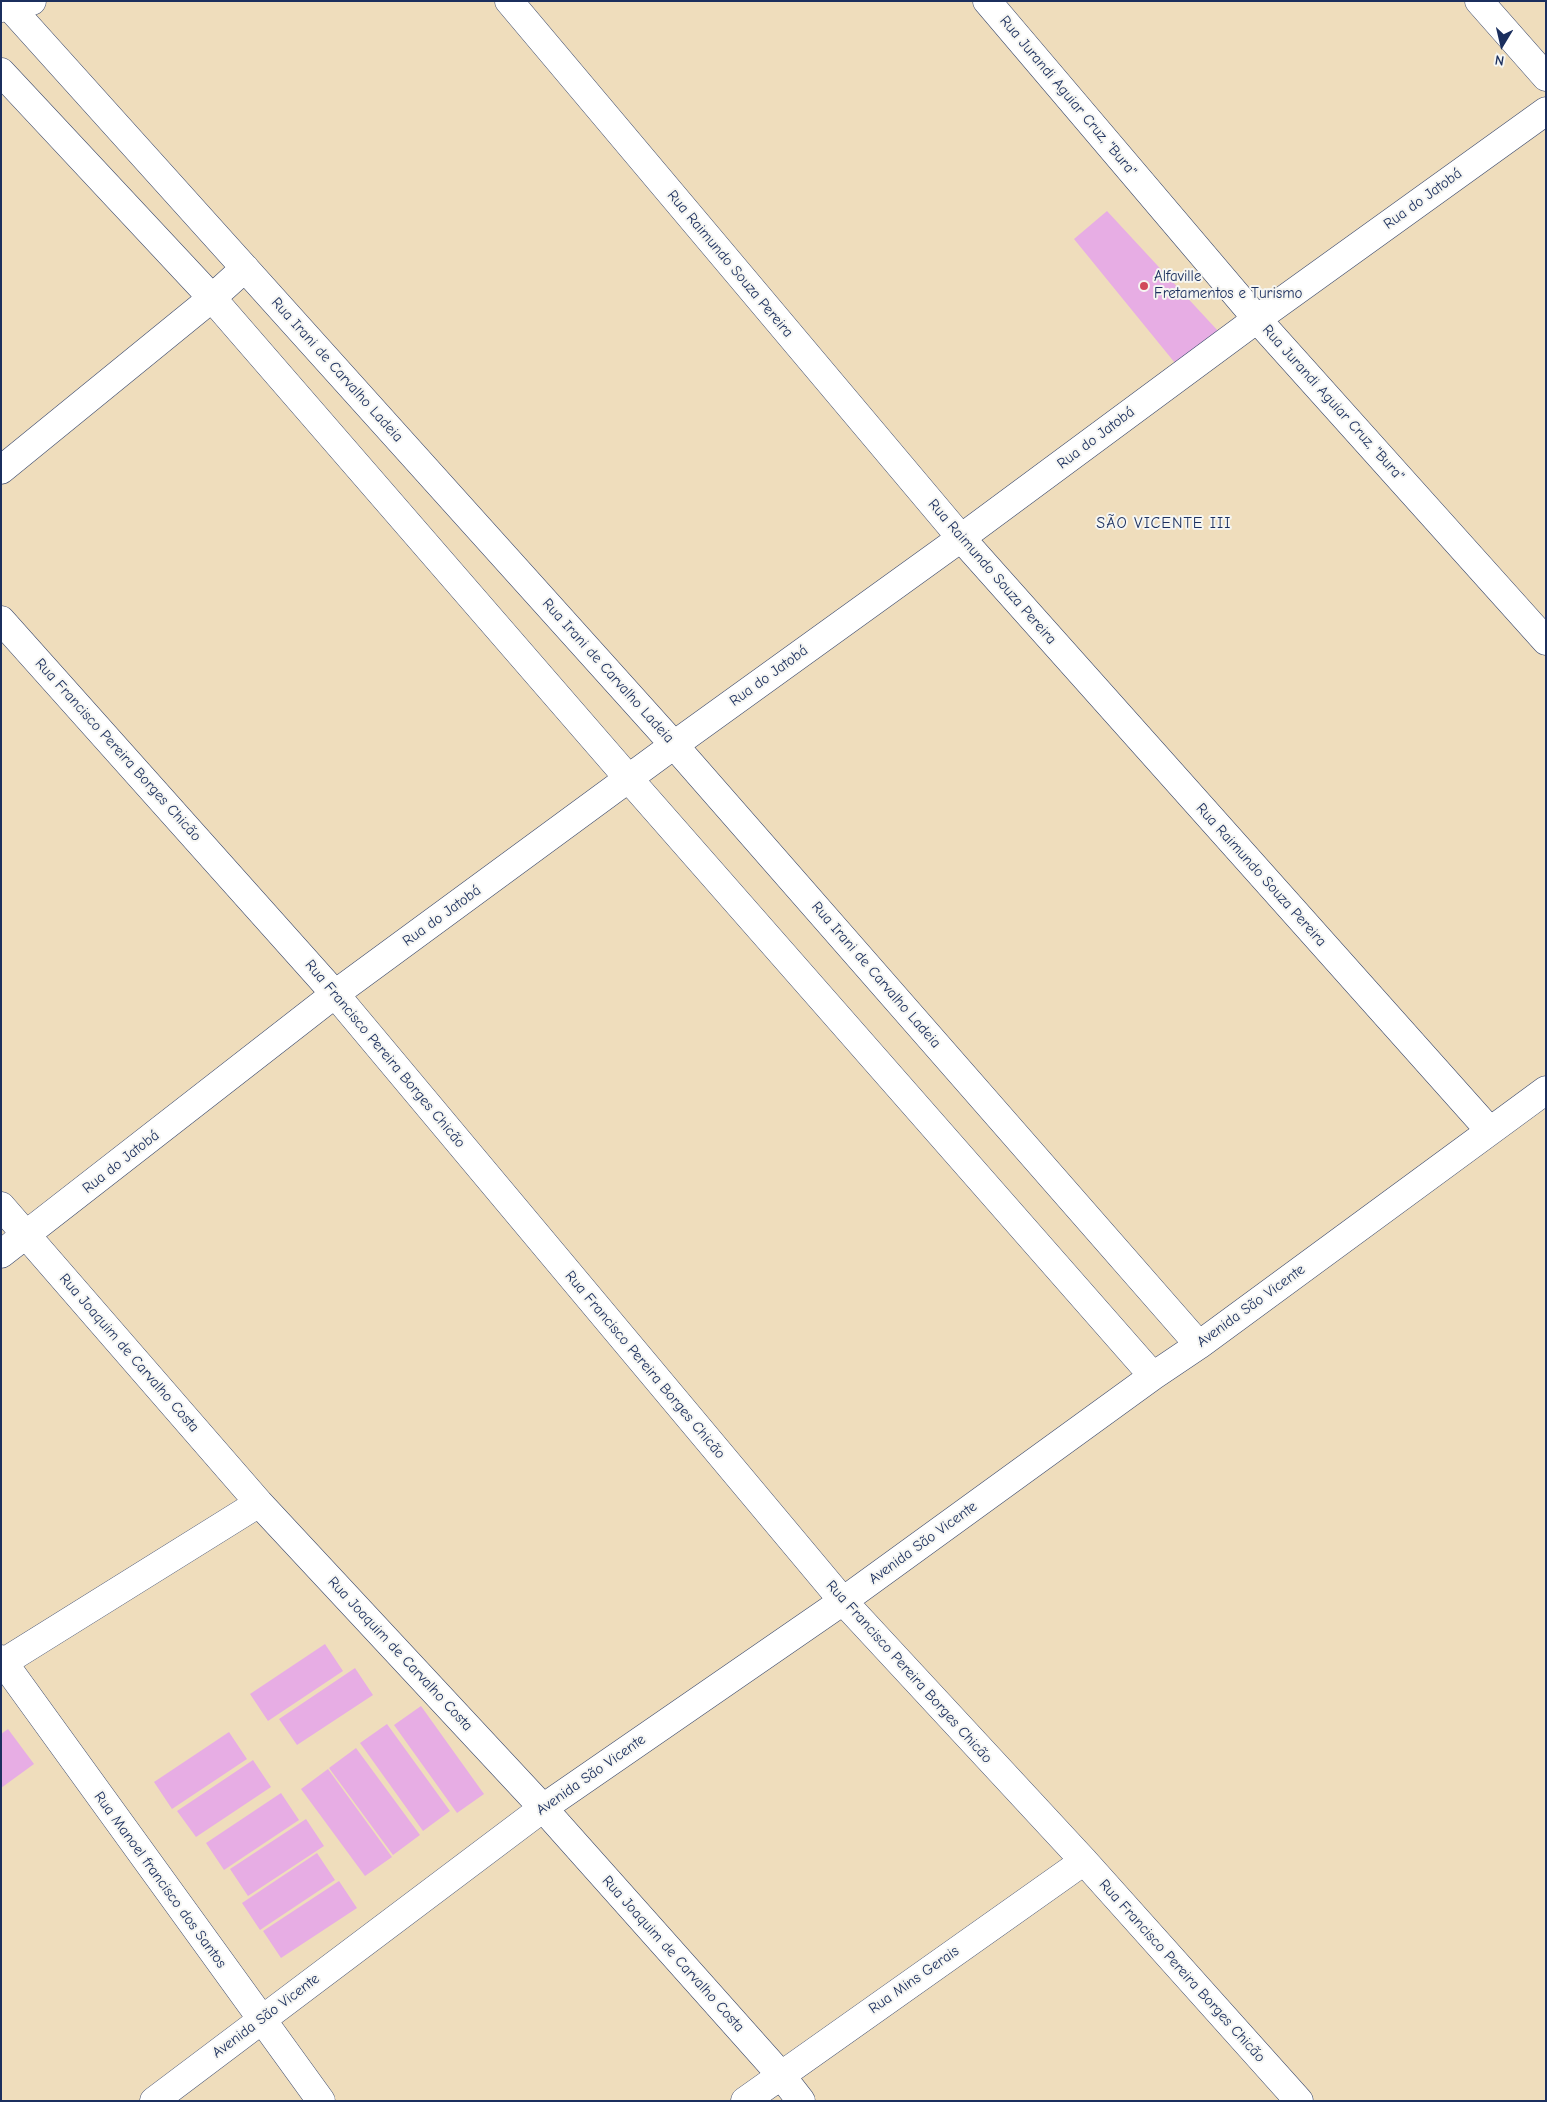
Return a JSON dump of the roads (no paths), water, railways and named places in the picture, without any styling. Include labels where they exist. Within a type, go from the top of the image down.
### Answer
[{"type":"street","name":"Rua Raimundo Souza Pereira","points":[[509,1],[961,538],[1490,1131]]},
{"type":"street","name":"Rua Jurandi Aguiar Cruz, \"Bura\"","points":[[987,1],[1257,318],[1546,640]]},
{"type":"street","points":[[1479,1],[1546,77]]},
{"type":"street","name":"Rua Irani de Carvalho Ladeia","points":[[14,5],[244,268],[674,745],[1199,1345]]},
{"type":"street","points":[[1,72],[212,298],[629,779],[1153,1376]]},
{"type":"street","name":"Rua do Jatobá","points":[[1,1254],[335,994],[674,745],[961,538],[1257,318],[1546,111]]},
{"type":"street","points":[[1,470],[212,298],[244,268]]},
{"type":"street","name":"Rua Francisco Pereira Borges Chicão","points":[[1,620],[335,994],[843,1601],[1084,1861],[1299,2101]]},
{"type":"street","name":"Avenida São Vicente","points":[[154,2101],[542,1808],[843,1601],[1153,1376],[1199,1345],[1546,1090]]},
{"type":"street","name":"Rua Joaquim de Carvalho Costa","points":[[1,1206],[259,1503],[542,1808],[780,2074],[801,2101]]},
{"type":"street","points":[[2,1661],[259,1503]]},
{"type":"street","name":"Rua Manoel francisco dos Santos","points":[[2,1661],[320,2101]]},
{"type":"street","name":"Rua Mins Gerais","points":[[745,2101],[780,2074],[1084,1861]]},
{"type":"place","name":"Alfaville Fretamentos e Turismo","points":[[1144,286]]},
{"type":"district","name":"SÃO VICENTE III","points":[[1164,523]]}]
